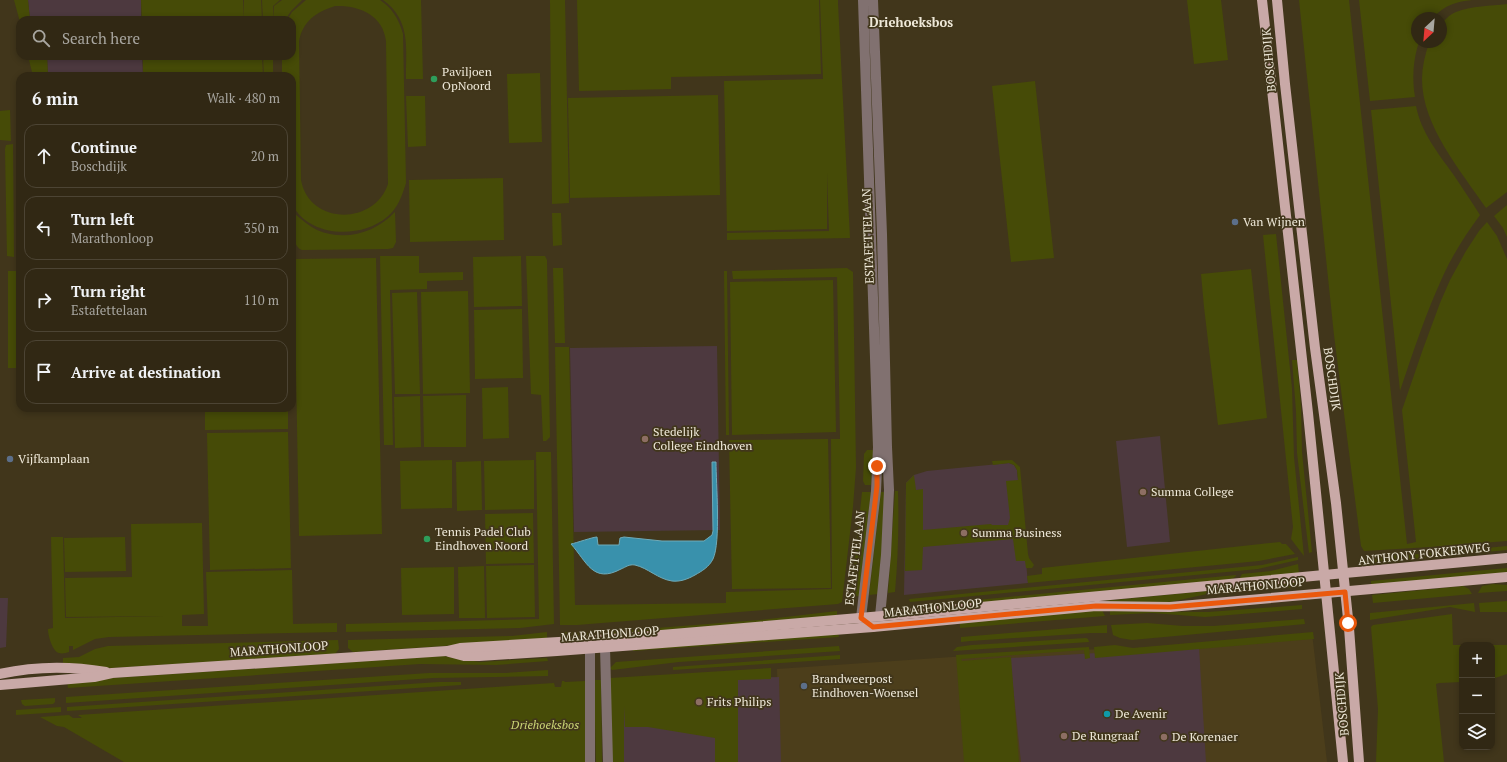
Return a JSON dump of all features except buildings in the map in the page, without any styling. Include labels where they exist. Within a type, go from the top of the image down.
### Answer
[{"type":"main road","name":"BOSCHDIJK","points":[[1262,0],[1309,421],[1343,762]]},
{"type":"main road","name":"BOSCHDIJK","points":[[1277,0],[1285,92],[1314,341],[1336,503],[1349,628],[1359,762]]},
{"type":"main road","name":"ANTHONY FOKKERWEG","points":[[1324,576],[1507,558]]},
{"type":"main road","name":"MARATHONLOOP","points":[[0,685],[94,677],[112,673],[447,651],[460,648],[598,639],[861,618],[1324,576]]},
{"type":"main road","points":[[1345,592],[1507,577]]},
{"type":"main road","name":"MARATHONLOOP","points":[[447,651],[464,656],[479,656],[590,649],[873,627],[1096,606],[1170,607],[1345,592]]},
{"type":"main road","name":"MARATHONLOOP","points":[[0,674],[29,669],[62,667],[74,667],[112,673]]},
{"type":"street","name":"ESTAFETTELAAN","points":[[863,0],[878,447],[877,486],[861,618],[873,627],[880,616],[886,555],[889,490],[882,234],[873,0]]},
{"type":"street","points":[[590,762],[590,649],[598,639],[605,648],[608,762]]},
{"type":"shaded area","points":[[28,0],[141,0],[141,16],[30,16]]},
{"type":"shaded area","points":[[47,60],[142,60],[143,72],[48,72]]},
{"type":"shaded area","name":"Stedelijk College Eindhoven","points":[[717,346],[720,530],[574,532],[570,348]]},
{"type":"shaded area","name":"Summa College","points":[[1160,436],[1170,542],[1127,547],[1116,441]]},
{"type":"shaded area","name":"Summa Business","points":[[1009,463],[1014,465],[1017,470],[1028,583],[904,595],[906,483],[914,475],[927,471]]},
{"type":"shaded area","points":[[0,598],[8,598],[6,647],[0,648]]},
{"type":"shaded area","points":[[1312,633],[1327,762],[780,762],[777,669],[1054,650],[1124,649]]},
{"type":"shaded area","points":[[1199,647],[1206,762],[1021,762],[1010,658]]},
{"type":"shaded area","name":"Frits Philips","points":[[779,677],[781,762],[619,762],[618,681]]},
{"type":"green space","points":[[14,0],[28,0],[30,16],[18,16]]},
{"type":"green space","points":[[141,0],[243,0],[244,16],[142,16]]},
{"type":"green space","points":[[244,0],[261,0],[262,16],[244,16]]},
{"type":"green space","points":[[262,0],[280,0],[273,6],[273,16],[263,16]]},
{"type":"green space","points":[[282,0],[302,0],[288,16],[273,16],[274,6]]},
{"type":"green space","points":[[306,0],[380,0],[391,10],[397,19],[403,34],[406,183],[399,202],[394,210],[387,217],[376,224],[364,229],[350,232],[336,232],[323,229],[310,223],[296,210],[296,72],[282,72],[282,60],[296,60],[296,16],[290,16]],"holes":[[[335,6],[353,7],[368,13],[375,18],[384,32],[386,41],[388,184],[381,198],[370,207],[356,213],[342,215],[328,212],[316,206],[306,195],[301,180],[299,41],[307,23],[316,14]]]},
{"type":"green space","points":[[383,0],[421,0],[423,79],[406,79],[406,46],[403,26],[392,8]]},
{"type":"green space","points":[[550,0],[565,0],[569,203],[552,204]]},
{"type":"green space","points":[[577,0],[819,0],[821,74],[671,77],[671,89],[579,91]]},
{"type":"green space","points":[[820,0],[838,0],[850,238],[727,240],[727,233],[829,231],[827,173],[827,229],[727,231],[724,81],[823,79]]},
{"type":"green space","points":[[1187,0],[1221,0],[1228,60],[1194,64]]},
{"type":"green space","points":[[1299,0],[1349,0],[1407,544],[1416,542],[1402,410],[1423,349],[1450,280],[1466,251],[1479,231],[1487,222],[1497,236],[1507,259],[1507,541],[1364,551],[1361,546],[1334,335]]},
{"type":"green space","points":[[1359,0],[1472,0],[1451,5],[1440,12],[1411,12],[1411,48],[1417,48],[1414,69],[1415,97],[1370,101]]},
{"type":"green space","points":[[1507,4],[1507,192],[1486,208],[1455,163],[1436,131],[1428,114],[1422,79],[1427,48],[1447,48],[1447,19],[1456,12],[1481,6]]},
{"type":"green space","points":[[29,60],[47,60],[48,72],[32,72]]},
{"type":"green space","points":[[143,60],[262,60],[263,72],[143,72]]},
{"type":"green space","points":[[263,60],[273,60],[273,72],[264,72]]},
{"type":"green space","points":[[540,73],[542,142],[509,143],[507,74]]},
{"type":"green space","points":[[1035,81],[1054,258],[1011,262],[992,86]]},
{"type":"green space","points":[[718,95],[720,195],[570,198],[568,98]]},
{"type":"green space","points":[[406,96],[425,96],[426,146],[408,147]]},
{"type":"green space","points":[[1416,106],[1418,116],[1431,142],[1480,215],[1460,244],[1443,276],[1425,318],[1400,391],[1371,110]]},
{"type":"green space","points":[[10,110],[11,141],[0,140],[0,111]]},
{"type":"green space","points":[[13,144],[14,257],[7,256],[5,149],[6,145]]},
{"type":"green space","points":[[503,178],[504,240],[410,242],[409,180]]},
{"type":"green space","points":[[1507,205],[1507,237],[1503,228],[1494,216]]},
{"type":"green space","points":[[395,212],[396,242],[393,248],[302,250],[296,244],[296,215],[308,225],[317,230],[328,234],[338,235],[349,235],[369,230],[387,219]]},
{"type":"green space","points":[[552,213],[561,213],[562,245],[553,246]]},
{"type":"green space","points":[[1276,234],[1292,388],[1294,457],[1304,556],[1291,539],[1293,527],[1263,235]]},
{"type":"green space","points":[[380,256],[419,256],[419,273],[463,272],[463,280],[427,281],[427,289],[390,290],[393,445],[384,445]]},
{"type":"green space","points":[[521,256],[522,306],[474,307],[473,257]]},
{"type":"green space","points":[[526,256],[545,256],[547,260],[550,437],[546,441],[543,441],[541,395],[531,394]]},
{"type":"green space","points":[[376,258],[382,534],[299,536],[296,370],[296,259]]},
{"type":"green space","points":[[553,268],[563,268],[565,343],[555,343]]},
{"type":"green space","points":[[847,268],[853,272],[856,467],[842,602],[838,604],[577,625],[560,625],[555,347],[569,347],[575,605],[726,603],[726,592],[832,589],[831,439],[840,439],[837,277],[733,279],[732,271]]},
{"type":"green space","points":[[1251,269],[1267,418],[1218,425],[1201,274]]},
{"type":"green space","points":[[8,271],[16,271],[16,368],[8,368]]},
{"type":"green space","points":[[724,271],[727,271],[729,435],[726,435]]},
{"type":"green space","points":[[833,280],[836,432],[732,435],[730,282]]},
{"type":"green space","points":[[468,291],[470,393],[423,394],[421,292]]},
{"type":"green space","points":[[417,292],[420,394],[395,394],[392,293]]},
{"type":"green space","points":[[522,309],[523,378],[475,379],[474,310]]},
{"type":"green space","points":[[1292,360],[1297,360],[1301,407],[1302,452],[1312,552],[1309,553],[1297,453],[1296,411]]},
{"type":"green space","points":[[508,387],[509,438],[483,439],[482,388]]},
{"type":"green space","points":[[466,395],[466,447],[424,447],[423,396]]},
{"type":"green space","points":[[420,396],[421,447],[395,448],[394,397]]},
{"type":"green space","points":[[205,412],[288,412],[288,429],[205,430]]},
{"type":"green space","points":[[288,432],[291,568],[210,570],[207,433]]},
{"type":"green space","points":[[828,439],[831,588],[732,589],[729,440]]},
{"type":"green space","points":[[867,450],[874,450],[871,485],[865,485],[863,481],[864,454]]},
{"type":"green space","points":[[536,452],[551,452],[554,624],[520,628],[346,632],[346,624],[539,619]]},
{"type":"green space","points":[[452,460],[452,508],[401,509],[400,461]]},
{"type":"green space","points":[[534,460],[534,509],[485,510],[484,461]]},
{"type":"green space","points":[[1012,460],[1020,467],[1028,554],[1034,565],[1032,568],[1026,568],[1025,561],[1016,561],[1013,539],[923,547],[922,570],[905,571],[906,483],[914,475],[916,490],[923,489],[923,530],[991,524],[1008,525],[1010,518],[1006,481],[1018,480],[1017,470],[1014,465],[1009,463],[993,465],[992,461]]},
{"type":"green space","points":[[481,461],[482,510],[457,511],[456,462]]},
{"type":"green space","points":[[895,491],[898,491],[896,579],[895,592],[888,593]]},
{"type":"green space","points":[[862,492],[871,492],[859,596],[851,597]]},
{"type":"green space","points":[[881,492],[886,492],[886,506],[878,594],[869,595]]},
{"type":"green space","points":[[533,513],[534,563],[486,564],[485,514]]},
{"type":"green space","points":[[202,523],[204,614],[182,615],[182,626],[208,626],[206,572],[292,570],[293,624],[337,623],[337,632],[109,637],[95,639],[73,650],[73,646],[69,646],[69,652],[65,653],[59,653],[54,649],[48,629],[53,628],[51,537],[63,537],[65,618],[165,616],[66,617],[65,578],[132,577],[131,524]]},
{"type":"green space","points":[[125,537],[126,571],[65,572],[64,538]]},
{"type":"green space","points":[[1280,542],[1282,544],[1286,544],[1295,554],[1259,561],[1028,583],[1027,576],[1042,574],[1042,568]]},
{"type":"green space","points":[[1507,546],[1507,550],[1369,563],[1368,557],[1434,553]]},
{"type":"green space","points":[[1298,557],[1298,560],[1258,569],[910,602],[909,599],[1262,565]]},
{"type":"green space","points":[[1298,564],[1299,573],[1239,579],[1242,574],[1271,571]]},
{"type":"green space","points":[[534,565],[535,617],[487,618],[486,566]]},
{"type":"green space","points":[[484,566],[485,618],[459,618],[458,567]]},
{"type":"green space","points":[[454,567],[454,614],[402,615],[401,568]]},
{"type":"green space","points":[[1507,568],[1507,573],[1371,586],[1371,581]]},
{"type":"green space","points":[[1236,575],[1231,580],[973,605],[956,602]]},
{"type":"green space","points":[[1300,582],[1300,587],[1207,594],[1166,603],[1093,602]]},
{"type":"green space","points":[[1493,584],[1507,585],[1507,591],[1478,593],[1482,586]]},
{"type":"green space","points":[[1463,586],[1469,589],[1472,594],[1373,603],[1372,595]]},
{"type":"green space","points":[[1507,601],[1507,612],[1480,612],[1479,603]]},
{"type":"green space","points":[[1474,603],[1475,612],[1450,607],[1370,620],[1370,613]]},
{"type":"green space","points":[[1302,605],[1302,609],[1205,617],[1152,613],[1110,615],[1110,611],[1208,612]]},
{"type":"green space","points":[[1101,608],[1105,616],[960,628],[960,622]]},
{"type":"green space","points":[[837,611],[837,617],[561,638],[561,633],[563,632],[592,633],[759,620]]},
{"type":"green space","points":[[1452,614],[1453,645],[1459,645],[1459,682],[1436,684],[1444,762],[1376,762],[1378,709],[1371,627],[1373,625]]},
{"type":"green space","points":[[1304,619],[1305,624],[1132,640],[1113,635],[1111,625],[1147,623],[1183,626],[1213,626]]},
{"type":"green space","points":[[1107,625],[1107,633],[961,642],[961,637]]},
{"type":"green space","points":[[547,632],[547,639],[353,652],[348,648],[348,640],[512,636]]},
{"type":"green space","points":[[1313,632],[1314,639],[1095,658],[1094,647],[1115,645],[1133,648]]},
{"type":"green space","points":[[838,633],[839,637],[633,651],[633,649]]},
{"type":"green space","points":[[1086,638],[1089,642],[953,651],[957,647],[972,645]]},
{"type":"green space","points":[[338,640],[339,649],[335,654],[111,668],[63,664],[63,658],[79,657],[95,649],[108,646]]},
{"type":"green space","points":[[1495,645],[1507,645],[1507,674],[1495,678]]},
{"type":"green space","points":[[839,646],[840,651],[679,662],[612,670],[610,668],[616,662]]},
{"type":"green space","points":[[1089,647],[1090,658],[1085,659],[1084,650],[961,659],[962,661],[1011,657],[1019,762],[964,762],[956,655]]},
{"type":"green space","points":[[840,655],[840,659],[673,670],[673,667]]},
{"type":"green space","points":[[443,656],[480,662],[547,658],[548,661],[496,665],[420,664],[68,688],[67,681]]},
{"type":"green space","points":[[771,668],[771,679],[738,680],[738,762],[715,762],[715,738],[648,727],[625,727],[624,706],[624,762],[612,762],[610,678]]},
{"type":"green space","points":[[548,670],[548,676],[433,678],[66,703],[66,697],[429,673],[505,673]]},
{"type":"green space","points":[[594,680],[601,680],[602,762],[596,762]]},
{"type":"green space","name":"Driehoeksbos","points":[[562,681],[585,681],[587,762],[124,762],[64,727],[57,726],[40,717],[69,715],[73,718],[82,718],[78,715],[554,683],[555,687],[561,687]]},
{"type":"green space","points":[[439,682],[461,682],[461,685],[67,711],[67,707]]},
{"type":"green space","points":[[55,698],[55,702],[53,704],[25,706],[22,704],[21,700]]},
{"type":"green space","points":[[61,707],[61,712],[16,715],[16,710]]},
{"type":"water","points":[[712,462],[716,462],[718,512],[715,551],[713,559],[709,564],[690,578],[678,581],[667,580],[640,566],[635,565],[628,566],[611,573],[604,574],[597,572],[586,564],[571,544],[597,537],[598,545],[619,545],[620,538],[624,537],[662,541],[704,541],[712,535],[713,531]]},
{"type":"place","name":"Paviljoen OpNoord","points":[[434,79]]},
{"type":"place","name":"Van Wijnen","points":[[1235,222]]},
{"type":"place","name":"Stedelijk College Eindhoven","points":[[645,439]]},
{"type":"place","name":"Vijfkamplaan","points":[[10,459]]},
{"type":"place","name":"Summa College","points":[[1143,492]]},
{"type":"place","name":"Summa Business","points":[[964,533]]},
{"type":"place","name":"Tennis Padel Club Eindhoven Noord","points":[[427,539]]},
{"type":"place","name":"Brandweerpost Eindhoven-Woensel","points":[[804,686]]},
{"type":"place","name":"Frits Philips","points":[[699,702]]},
{"type":"place","name":"De Avenir","points":[[1107,714]]},
{"type":"place","name":"De Rungraaf","points":[[1064,736]]},
{"type":"place","name":"De Korenaer","points":[[1164,737]]},
{"type":"district","name":"Driehoeksbos","points":[[911,22]]},
{"type":"route","points":[[877,466],[877,486],[861,618],[873,627],[1062,608],[1096,606],[1170,607],[1345,592],[1348,623]]}]
